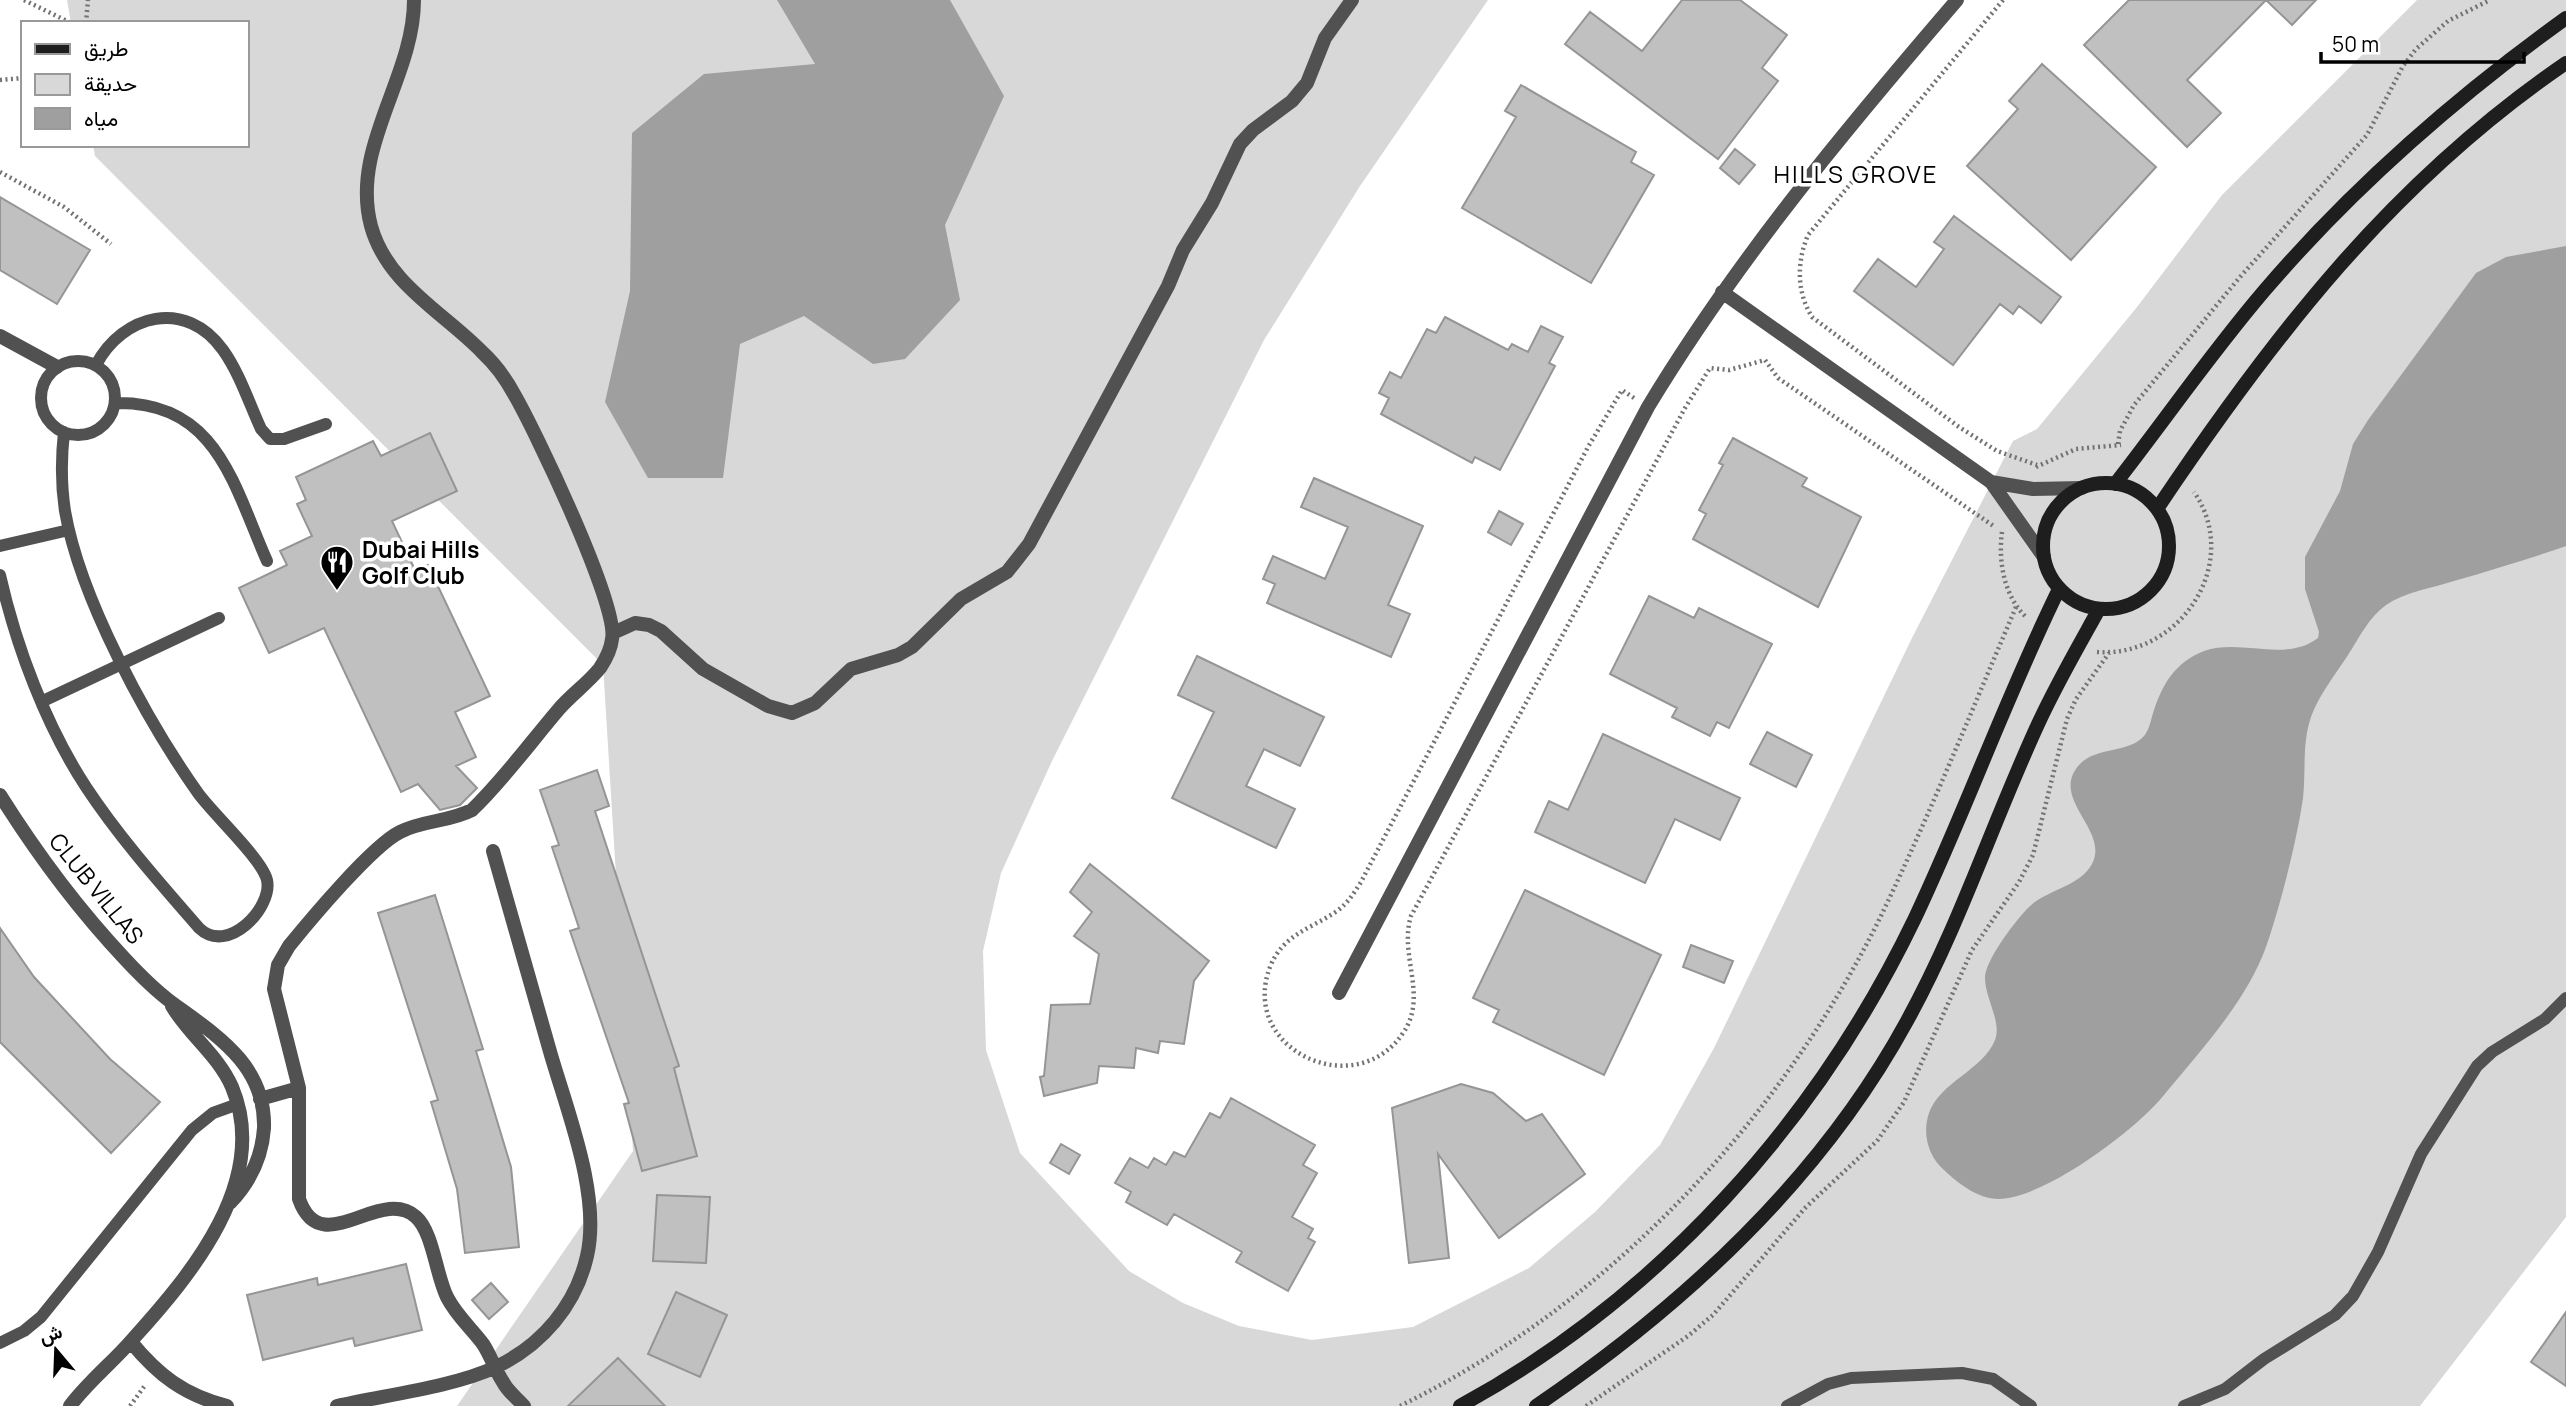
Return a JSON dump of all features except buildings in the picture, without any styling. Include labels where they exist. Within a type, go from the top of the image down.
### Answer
[{"type":"street","points":[[414,0],[411,35],[370,165],[367,191],[372,229],[384,255],[406,284],[483,352],[515,395],[592,563],[612,617],[613,633],[607,654],[599,668],[561,707],[472,810],[456,818],[409,828],[382,844],[289,946],[278,965],[274,989],[299,1088],[299,1199],[307,1214],[322,1224],[331,1225],[393,1208],[413,1214],[425,1230],[447,1297],[484,1346],[510,1393],[524,1406]]},
{"type":"street","points":[[613,633],[635,623],[649,625],[671,639],[703,669],[768,706],[792,713],[815,703],[850,669],[898,655],[912,648],[961,599],[1007,572],[1029,544],[1168,286],[1182,250],[1217,193],[1240,144],[1253,130],[1292,101],[1307,83],[1325,38],[1352,0]]},
{"type":"street","points":[[1339,993],[1648,407],[1722,292],[1866,108],[1957,0]]},
{"type":"street","points":[[2115,484],[2231,332],[2336,213],[2454,103],[2566,18]]},
{"type":"street","points":[[2157,509],[2260,360],[2334,270],[2415,186],[2462,144],[2566,63]]},
{"type":"street","points":[[1722,292],[1990,482],[2044,557]]},
{"type":"street","points":[[0,336],[57,367]]},
{"type":"street","points":[[1990,482],[2033,489],[2115,484],[2139,492],[2157,509],[2169,536],[2169,551],[2161,579],[2152,590],[2134,603],[2099,610],[2077,603],[2059,589],[2049,574],[2044,557],[2044,533],[2054,511],[2082,488]]},
{"type":"street","points":[[1460,1406],[1549,1351],[1613,1303],[1673,1251],[1730,1194],[1812,1093],[1854,1030],[1914,919],[2059,589]]},
{"type":"street","points":[[1536,1406],[1618,1347],[1720,1259],[1798,1178],[1855,1102],[1906,1023],[1949,937],[2039,721],[2099,610]]},
{"type":"street","name":"CLUB VILLAS","points":[[0,795],[57,881],[92,924],[170,1001],[211,1030],[238,1055],[249,1070],[260,1099],[264,1121],[259,1157],[243,1190],[230,1203],[184,1275],[131,1342],[74,1401]]},
{"type":"street","points":[[337,1406],[469,1376],[496,1367],[540,1338],[562,1314],[578,1286],[587,1254],[590,1222],[576,1144],[493,851]]},
{"type":"street","name":"CLUB VILLAS","points":[[170,1001],[188,1029],[221,1067],[238,1104],[243,1154],[230,1203]]},
{"type":"street","points":[[260,1099],[299,1088]]},
{"type":"street","points":[[131,1342],[155,1371],[185,1390],[227,1406]]},
{"type":"street","points":[[57,1406],[74,1401]]},
{"type":"lane","points":[[96,365],[106,346],[120,332],[138,322],[157,318],[177,319],[196,326],[223,350],[261,429],[270,439],[284,439],[326,424]]},
{"type":"lane","points":[[83,361],[96,365],[111,381],[115,403],[106,423],[86,434],[64,432],[54,426],[42,408],[43,385],[57,367],[83,361]]},
{"type":"lane","points":[[115,403],[144,404],[170,411],[201,431],[223,460],[267,561]]},
{"type":"lane","points":[[0,575],[15,626],[43,701],[84,784],[110,822],[199,928],[212,938],[228,937],[236,933],[261,905],[268,889],[264,873],[178,765],[152,722],[93,599],[69,530],[61,472],[64,432]]},
{"type":"lane","points":[[0,546],[69,530]]},
{"type":"lane","points":[[43,701],[219,618]]},
{"type":"lane","points":[[2184,1406],[2225,1389],[2264,1359],[2335,1315],[2353,1296],[2378,1252],[2421,1154],[2477,1066],[2491,1052],[2545,1019],[2566,998]]},
{"type":"lane","points":[[0,1343],[24,1331],[41,1317],[192,1130],[213,1113],[238,1104]]},
{"type":"lane","points":[[1787,1406],[1828,1384],[1852,1378],[1962,1373],[1993,1379],[2031,1406]]},
{"type":"path","points":[[23,0],[67,21]]},
{"type":"path","points":[[86,21],[88,0]]},
{"type":"path","points":[[2003,0],[1808,234],[1799,256],[1804,304],[1812,317],[1959,427],[1997,451],[2037,465]]},
{"type":"path","points":[[2118,445],[2120,431],[2134,405],[2240,277],[2367,135],[2403,66],[2416,49],[2448,21],[2490,0]]},
{"type":"path","points":[[0,80],[21,78]]},
{"type":"path","points":[[0,172],[64,207],[111,244]]},
{"type":"path","points":[[1648,407],[1622,390],[1588,447],[1350,900],[1338,911],[1293,935],[1278,950],[1269,970],[1266,991],[1268,1014],[1277,1034],[1307,1060],[1348,1066],[1368,1061],[1390,1047],[1404,1032],[1412,1016],[1415,996],[1406,933],[1411,916],[1685,408],[1710,368],[1729,370],[1765,360],[1778,377],[2002,531]]},
{"type":"path","points":[[2076,650],[2109,653],[2144,646],[2175,627],[2198,599],[2208,568],[2210,536],[2205,515],[2181,474]]},
{"type":"path","points":[[1400,1406],[1470,1368],[1520,1335],[1614,1262],[1704,1174],[1771,1097],[1823,1019],[1877,923],[2016,607]]},
{"type":"path","points":[[130,1406],[155,1371]]},
{"type":"green space","points":[[67,0],[1488,0],[1360,186],[1264,340],[1052,761],[1001,873],[983,951],[986,1050],[1020,1153],[1129,1271],[1183,1303],[1239,1326],[1312,1340],[1413,1327],[1529,1268],[1595,1212],[1660,1145],[1714,1048],[1912,638],[2013,441],[2037,429],[2137,307],[2222,195],[2417,0],[2566,0],[2566,1217],[2420,1406],[457,1406],[633,1151],[603,665],[95,156],[93,147],[248,147],[248,21],[71,21]]},
{"type":"water","points":[[777,0],[950,0],[1004,96],[945,225],[960,300],[905,359],[873,364],[804,316],[740,344],[723,478],[648,478],[605,402],[630,291],[632,133],[704,74],[815,64]]},
{"type":"water","points":[[2566,246],[2566,546],[2410,594],[2386,605],[2374,615],[2318,701],[2311,717],[2306,737],[2300,815],[2282,893],[2266,947],[2235,1006],[2151,1109],[2088,1160],[2064,1175],[2018,1196],[1999,1199],[1969,1190],[1938,1164],[1930,1151],[1926,1136],[1929,1113],[1942,1093],[1981,1060],[1995,1040],[1995,1018],[1985,978],[1990,962],[2001,943],[2033,903],[2070,884],[2092,864],[2095,851],[2093,839],[2071,790],[2072,778],[2079,765],[2094,755],[2137,742],[2144,736],[2166,682],[2178,667],[2194,656],[2218,648],[2291,649],[2318,638],[2319,632],[2305,589],[2305,557],[2340,491],[2353,444],[2368,420],[2476,273],[2506,257]]},
{"type":"place","name":"Dubai Hills Golf Club","points":[[337,592]]},
{"type":"district","name":"HILLS GROVE","points":[[1856,173]]}]
